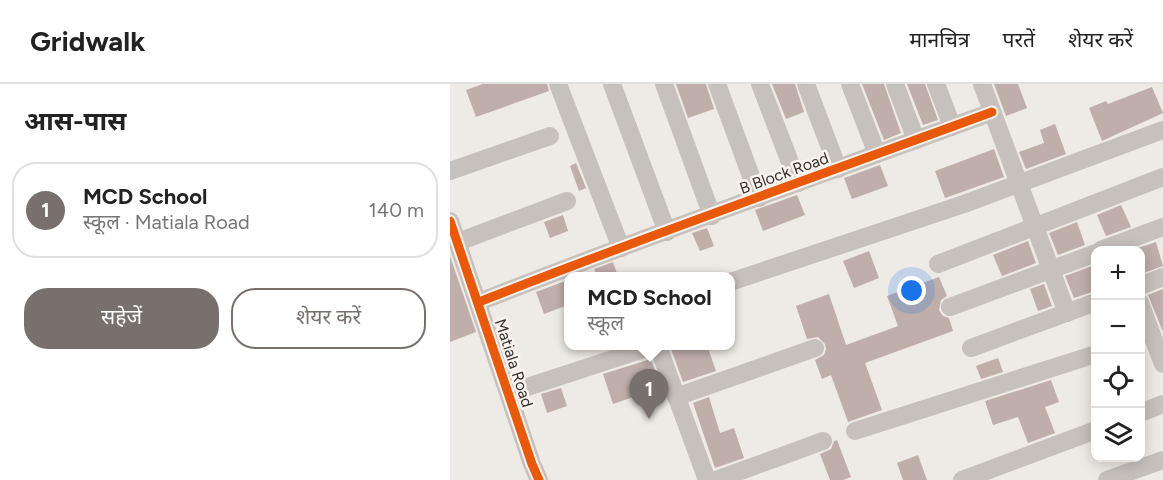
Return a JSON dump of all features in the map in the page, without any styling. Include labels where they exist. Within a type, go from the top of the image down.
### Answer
[{"type":"street","points":[[558,84],[621,248]]},
{"type":"street","points":[[612,84],[667,232]]},
{"type":"street","points":[[664,84],[712,216]]},
{"type":"street","points":[[717,84],[759,198]]},
{"type":"street","points":[[760,84],[798,183]]},
{"type":"street","points":[[806,84],[838,168]]},
{"type":"street","points":[[850,84],[877,154]]},
{"type":"street","points":[[895,84],[916,140]]},
{"type":"street","points":[[936,84],[952,126]]},
{"type":"street","points":[[982,84],[1067,313]]},
{"type":"street","name":"B Block Road","points":[[478,302],[585,260],[712,216],[992,112]]},
{"type":"street","points":[[735,280],[964,204],[1163,130]]},
{"type":"street","points":[[450,171],[550,136]]},
{"type":"street","points":[[938,264],[1163,177]]},
{"type":"street","points":[[457,253],[567,201]]},
{"type":"street","name":"Matiala Road","points":[[450,221],[457,253],[478,302],[539,480]]},
{"type":"street","points":[[1112,246],[1163,227]]},
{"type":"street","points":[[950,307],[1091,255]]},
{"type":"street","points":[[1145,284],[1163,277]]},
{"type":"street","points":[[971,348],[1091,304]]},
{"type":"street","points":[[1147,337],[1163,364]]},
{"type":"street","points":[[676,397],[815,348]]},
{"type":"street","points":[[508,393],[640,350]]},
{"type":"street","points":[[657,350],[707,480]]},
{"type":"street","points":[[855,431],[1091,355]]},
{"type":"street","points":[[1145,411],[1163,404]]},
{"type":"street","points":[[962,480],[1091,432]]},
{"type":"street","points":[[716,480],[823,441]]},
{"type":"street","points":[[1107,480],[1163,460]]},
{"type":"building","points":[[483,84],[547,84],[549,91],[476,117],[466,90]]},
{"type":"building","points":[[676,84],[706,84],[714,109],[688,118]]},
{"type":"building","points":[[772,84],[795,84],[804,112],[786,119]]},
{"type":"building","points":[[862,84],[884,84],[901,133],[884,140]]},
{"type":"building","points":[[907,84],[925,84],[938,120],[923,125]]},
{"type":"building","points":[[994,84],[1018,84],[1027,108],[1006,116]]},
{"type":"building","points":[[1152,87],[1163,113],[1102,141],[1089,108],[1106,101],[1108,104]]},
{"type":"building","points":[[1055,124],[1066,154],[1026,169],[1019,152],[1044,143],[1040,130]]},
{"type":"building","points":[[994,149],[1004,177],[945,198],[935,171]]},
{"type":"building","points":[[576,163],[586,188],[579,191],[570,166]]},
{"type":"building","points":[[880,165],[888,186],[852,199],[844,178]]},
{"type":"building","points":[[797,195],[805,215],[763,231],[755,210]]},
{"type":"building","points":[[1121,205],[1131,227],[1106,236],[1097,215]]},
{"type":"building","points":[[563,215],[568,231],[550,238],[544,222]]},
{"type":"building","points":[[1077,222],[1085,245],[1058,255],[1049,233]]},
{"type":"building","points":[[707,228],[714,246],[700,251],[692,233]]},
{"type":"building","points":[[1028,241],[1036,263],[1002,276],[993,255]]},
{"type":"building","points":[[1156,242],[1163,266],[1145,273],[1144,246]]},
{"type":"building","points":[[869,251],[879,278],[854,288],[843,261]]},
{"type":"building","points":[[450,256],[476,332],[450,342]]},
{"type":"building","points":[[613,262],[617,272],[595,272],[594,269]]},
{"type":"building","points":[[1091,266],[1091,292],[1074,298],[1065,276]]},
{"type":"building","points":[[939,277],[947,296],[941,300],[939,310],[943,316],[949,318],[953,331],[865,363],[882,410],[848,422],[831,375],[822,379],[815,360],[824,355],[825,344],[818,337],[807,339],[796,306],[829,294],[846,345],[898,326],[887,296]]},
{"type":"building","points":[[564,282],[564,306],[544,314],[536,292]]},
{"type":"building","points":[[1044,284],[1052,306],[1038,311],[1030,289]]},
{"type":"building","points":[[1163,289],[1163,332],[1148,295]]},
{"type":"building","points":[[671,350],[709,350],[716,371],[683,382]]},
{"type":"building","points":[[998,358],[1003,372],[981,379],[976,366]]},
{"type":"building","points":[[651,359],[660,385],[648,389],[648,392],[613,404],[603,374]]},
{"type":"building","points":[[1051,380],[1059,402],[1045,407],[1055,433],[1028,443],[1018,417],[993,425],[985,401]]},
{"type":"building","points":[[561,388],[567,406],[547,413],[541,394]]},
{"type":"building","points":[[709,397],[720,433],[734,428],[744,458],[715,468],[693,403]]},
{"type":"building","points":[[837,440],[851,477],[843,480],[830,480],[820,454],[831,449],[834,441]]},
{"type":"building","points":[[918,455],[927,480],[903,480],[897,463]]},
{"type":"cycle path","points":[[479,302],[670,229],[992,112]]},
{"type":"cycle path","points":[[450,221],[539,480]]},
{"type":"place","name":"MCD School","points":[[649,419]]}]
